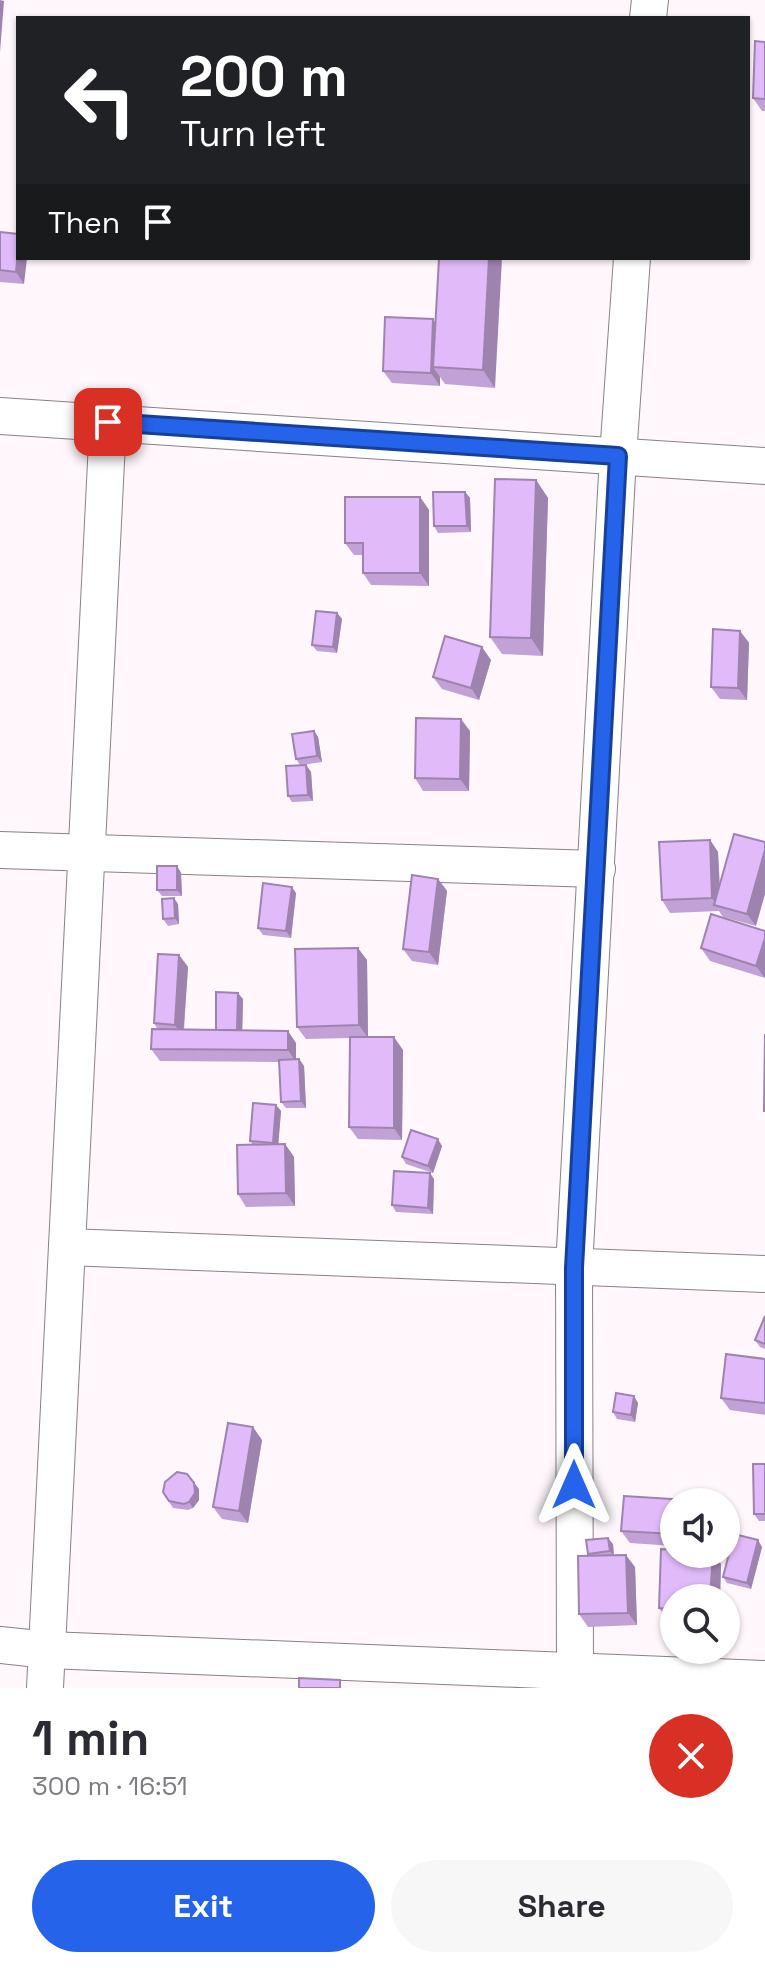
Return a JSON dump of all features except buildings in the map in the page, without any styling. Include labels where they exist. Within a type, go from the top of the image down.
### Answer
[{"type":"street","points":[[575,1670],[574,1268],[618,456],[632,260]]},
{"type":"street","points":[[0,416],[765,466]]},
{"type":"street","points":[[45,1688],[108,422]]},
{"type":"street","points":[[0,850],[597,869]]},
{"type":"street","points":[[67,1247],[765,1274]]},
{"type":"street","points":[[0,1645],[48,1650],[765,1679]]},
{"type":"route","points":[[108,422],[618,456],[574,1268],[574,1485]]}]
